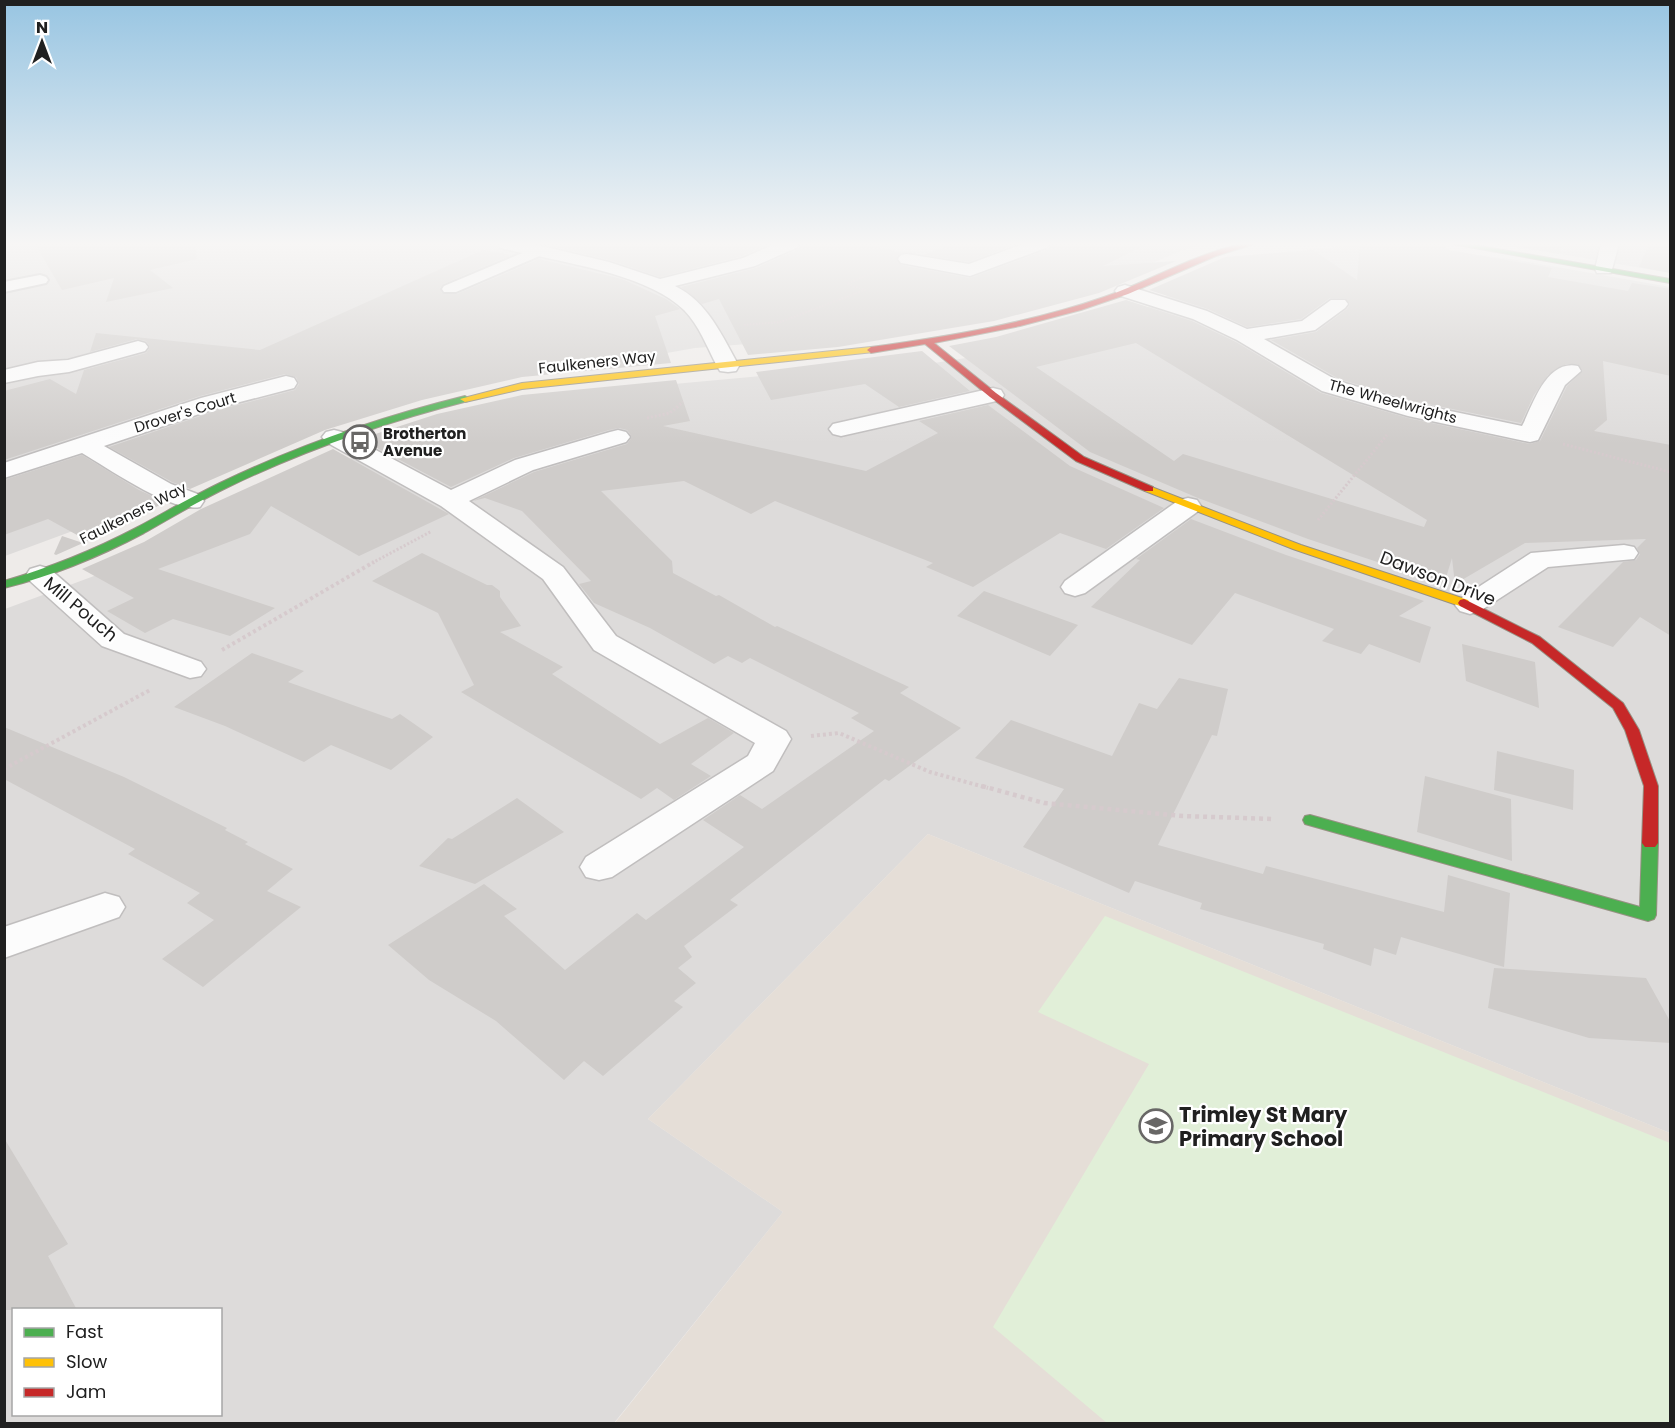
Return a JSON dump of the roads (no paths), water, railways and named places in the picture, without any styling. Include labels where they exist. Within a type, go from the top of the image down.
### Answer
[{"type":"street","points":[[694,311],[707,328],[728,366]]},
{"type":"street","name":"Faulkeners Way","points":[[4,585],[40,575],[133,534],[191,501],[334,437],[430,406],[522,386],[838,355],[927,342],[1066,311]]},
{"type":"street","name":"The Wheelwrights","points":[[1186,311],[1244,336],[1330,386],[1408,409],[1530,435],[1556,381],[1570,371]]},
{"type":"street","points":[[1244,336],[1308,326],[1329,311]]},
{"type":"street","name":"Dawson Drive","points":[[927,342],[993,395],[1080,459],[1188,506],[1298,547],[1470,605],[1536,640],[1618,706],[1632,730],[1651,786],[1648,915],[1310,820]]},
{"type":"street","points":[[4,377],[38,369],[69,366],[138,347]]},
{"type":"street","name":"Drover's Court","points":[[4,471],[209,403],[286,383]]},
{"type":"street","points":[[841,429],[993,395]]},
{"type":"street","points":[[334,437],[460,507],[553,573],[605,644],[774,739],[761,763],[599,867]]},
{"type":"street","points":[[460,507],[524,465],[618,437]]},
{"type":"street","points":[[84,444],[162,489],[191,501]]},
{"type":"street","points":[[1076,587],[1188,506]]},
{"type":"street","points":[[1470,605],[1540,560],[1624,553]]},
{"type":"street","name":"Mill Pouch","points":[[40,575],[112,640],[190,669]]},
{"type":"street","points":[[4,943],[105,907]]},
{"type":"place","name":"Brotherton Avenue","points":[[360,442]]},
{"type":"place","name":"Trimley St Mary Primary School","points":[[1156,1126]]}]
